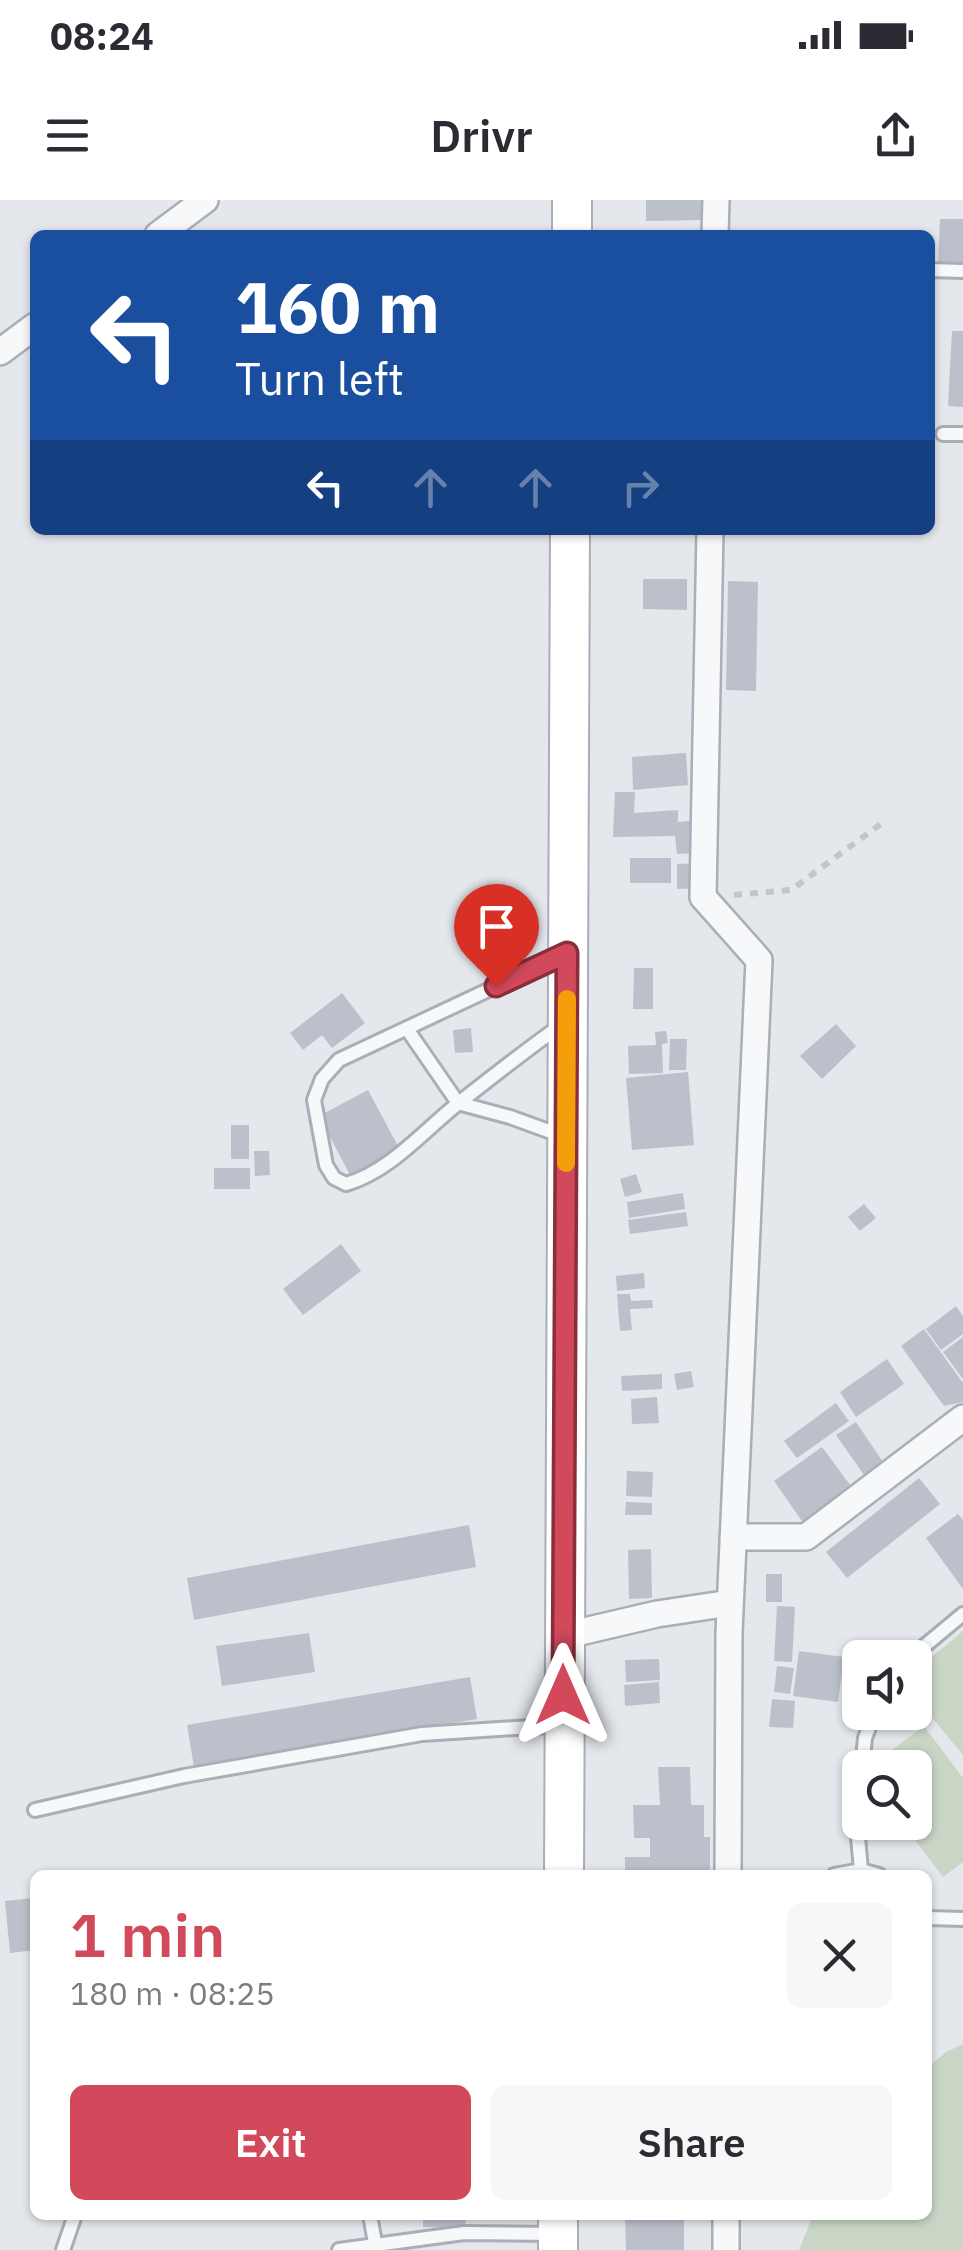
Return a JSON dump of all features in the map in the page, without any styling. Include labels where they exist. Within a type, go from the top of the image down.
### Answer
[{"type":"main road","points":[[572,200],[572,230]]},
{"type":"main road","points":[[564,1870],[570,535]]},
{"type":"street","points":[[165,230],[205,200]]},
{"type":"street","points":[[716,200],[716,230]]},
{"type":"street","points":[[0,352],[30,330]]},
{"type":"street","points":[[710,535],[703,898],[759,960],[730,1603],[728,1870]]},
{"type":"street","points":[[733,1537],[806,1537],[963,1418]]},
{"type":"street","points":[[563,1636],[657,1614],[730,1603]]},
{"type":"street","points":[[726,2220],[726,2250]]},
{"type":"lane","points":[[935,270],[963,272]]},
{"type":"lane","points":[[942,434],[963,434]]},
{"type":"lane","points":[[567,953],[339,1060],[322,1078],[314,1100],[326,1165],[334,1178],[346,1184],[360,1180],[395,1157],[458,1103],[567,1021]]},
{"type":"lane","points":[[407,1029],[458,1103],[566,1138]]},
{"type":"lane","points":[[932,1640],[963,1614]]},
{"type":"lane","points":[[35,1810],[184,1776],[422,1734],[564,1725]]},
{"type":"lane","points":[[858,1840],[861,1870]]},
{"type":"lane","points":[[932,1918],[963,1919]]},
{"type":"lane","points":[[63,2250],[73,2220]]},
{"type":"lane","points":[[371,2220],[376,2243]]},
{"type":"lane","points":[[339,2250],[464,2233],[558,2233]]},
{"type":"path","points":[[703,898],[791,890],[882,823]]},
{"type":"green space","points":[[963,1631],[963,1755],[932,1718],[932,1657]]},
{"type":"green space","points":[[919,1730],[927,1730],[963,1778],[963,1862],[943,1877],[915,1840],[932,1840],[932,1750],[892,1750]]},
{"type":"green space","points":[[963,2044],[963,2250],[799,2250],[811,2220],[932,2220],[932,2064]]},
{"type":"building","points":[[646,200],[703,200],[703,220],[646,221]]},
{"type":"building","points":[[940,219],[963,219],[963,268],[938,268]]},
{"type":"building","points":[[952,331],[963,331],[963,407],[948,406]]},
{"type":"building","points":[[643,579],[687,579],[687,610],[643,609]]},
{"type":"building","points":[[728,581],[758,582],[756,691],[726,690]]},
{"type":"building","points":[[686,753],[688,785],[633,790],[632,757]]},
{"type":"building","points":[[615,792],[635,792],[634,813],[678,810],[678,822],[699,820],[699,853],[677,854],[675,836],[613,837]]},
{"type":"building","points":[[630,858],[671,858],[671,883],[630,883]]},
{"type":"building","points":[[702,863],[703,888],[677,889],[677,864]]},
{"type":"building","points":[[634,968],[653,968],[653,1009],[633,1009]]},
{"type":"building","points":[[342,993],[365,1023],[332,1048],[322,1035],[303,1050],[290,1033]]},
{"type":"building","points":[[836,1024],[856,1046],[822,1079],[800,1056]]},
{"type":"building","points":[[471,1028],[473,1052],[455,1053],[453,1030]]},
{"type":"building","points":[[666,1031],[668,1043],[662,1044],[663,1073],[629,1074],[628,1046],[656,1045],[655,1032]]},
{"type":"building","points":[[670,1039],[687,1039],[686,1070],[669,1070]]},
{"type":"building","points":[[688,1072],[694,1145],[632,1150],[626,1078]]},
{"type":"building","points":[[368,1090],[399,1148],[350,1175],[319,1116]]},
{"type":"building","points":[[231,1125],[249,1125],[249,1159],[231,1159]]},
{"type":"building","points":[[254,1151],[269,1151],[270,1175],[255,1176]]},
{"type":"building","points":[[214,1168],[250,1168],[250,1189],[214,1189]]},
{"type":"building","points":[[636,1174],[642,1192],[625,1197],[620,1179]]},
{"type":"building","points":[[683,1193],[685,1209],[629,1218],[627,1202]]},
{"type":"building","points":[[864,1204],[876,1218],[860,1231],[848,1217]]},
{"type":"building","points":[[686,1212],[688,1226],[630,1234],[628,1220]]},
{"type":"building","points":[[341,1244],[361,1271],[303,1315],[283,1289]]},
{"type":"building","points":[[644,1273],[645,1288],[617,1291],[616,1276]]},
{"type":"building","points":[[617,1294],[630,1294],[631,1301],[652,1300],[653,1308],[630,1309],[632,1330],[620,1331]]},
{"type":"building","points":[[956,1306],[963,1316],[963,1334],[941,1350],[926,1329]]},
{"type":"building","points":[[924,1329],[963,1383],[963,1402],[944,1406],[901,1346]]},
{"type":"building","points":[[963,1337],[963,1379],[943,1352]]},
{"type":"building","points":[[887,1359],[904,1384],[856,1417],[840,1392]]},
{"type":"building","points":[[691,1371],[694,1387],[677,1390],[674,1374]]},
{"type":"building","points":[[662,1374],[662,1389],[622,1391],[621,1376]]},
{"type":"building","points":[[657,1397],[659,1423],[632,1424],[631,1399]]},
{"type":"building","points":[[836,1403],[849,1421],[797,1458],[784,1441]]},
{"type":"building","points":[[856,1422],[883,1462],[864,1475],[836,1435]]},
{"type":"building","points":[[822,1447],[853,1489],[804,1524],[774,1481]]},
{"type":"building","points":[[627,1471],[653,1472],[652,1497],[626,1496]]},
{"type":"building","points":[[919,1478],[940,1504],[847,1578],[826,1552]]},
{"type":"building","points":[[626,1502],[652,1503],[652,1515],[625,1515]]},
{"type":"building","points":[[958,1514],[963,1520],[963,1589],[926,1538]]},
{"type":"building","points":[[469,1525],[476,1567],[194,1620],[187,1578]]},
{"type":"building","points":[[651,1549],[652,1598],[629,1599],[628,1550]]},
{"type":"building","points":[[766,1574],[782,1574],[782,1602],[766,1602]]},
{"type":"building","points":[[777,1606],[795,1607],[792,1662],[774,1661]]},
{"type":"building","points":[[309,1633],[315,1672],[222,1686],[216,1646]]},
{"type":"building","points":[[799,1651],[842,1657],[838,1702],[793,1696]]},
{"type":"building","points":[[659,1659],[660,1680],[626,1682],[625,1660]]},
{"type":"building","points":[[777,1666],[794,1668],[790,1694],[774,1692]]},
{"type":"building","points":[[470,1677],[477,1719],[194,1767],[187,1725]]},
{"type":"building","points":[[659,1682],[660,1703],[625,1706],[624,1685]]},
{"type":"building","points":[[772,1699],[795,1701],[793,1728],[769,1727]]},
{"type":"building","points":[[658,1767],[690,1767],[691,1805],[704,1805],[704,1837],[710,1837],[710,1870],[625,1870],[625,1857],[650,1857],[650,1838],[634,1838],[633,1805],[660,1805]]},
{"type":"building","points":[[30,1898],[30,1951],[10,1953],[5,1901]]},
{"type":"building","points":[[423,2220],[466,2220],[465,2228],[423,2227]]},
{"type":"building","points":[[625,2220],[684,2220],[684,2250],[626,2250]]},
{"type":"slow traffic","points":[[566,1163],[567,999]]},
{"type":"route","points":[[496,986],[567,953],[563,1695]]}]
